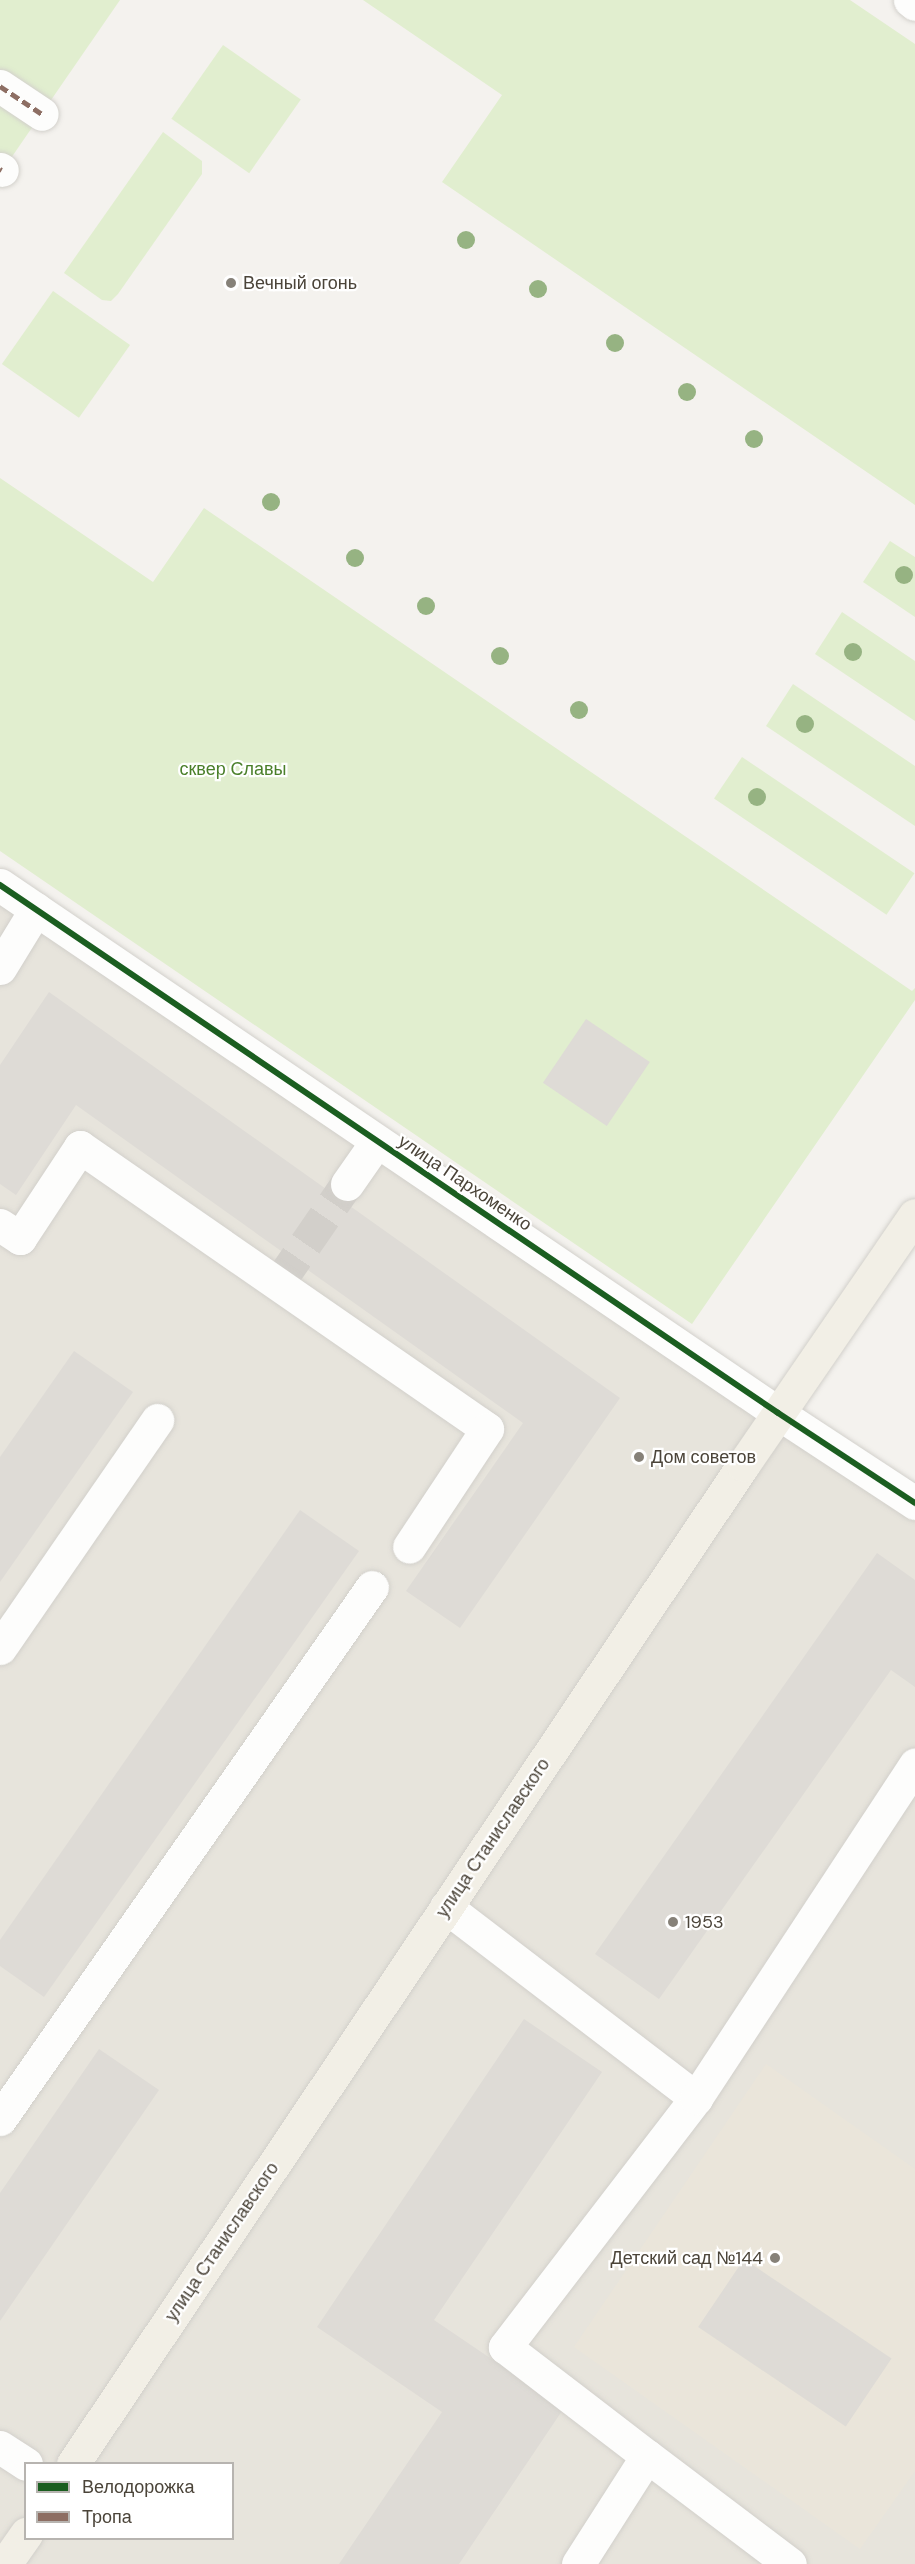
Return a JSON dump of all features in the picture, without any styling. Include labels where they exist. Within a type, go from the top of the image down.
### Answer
[{"type":"main road","name":"улица Станиславского","points":[[74,2462],[778,1413],[915,1215]]},
{"type":"main road","points":[[5,2564],[24,2537]]},
{"type":"street","points":[[909,0],[915,4]]},
{"type":"street","points":[[0,86],[42,114]]},
{"type":"street","name":"улица Пархоменко","points":[[0,885],[778,1413],[915,1503]]},
{"type":"street","points":[[0,968],[36,909]]},
{"type":"street","points":[[347,1184],[377,1141]]},
{"type":"street","points":[[0,1225],[20,1238],[80,1147],[487,1429],[409,1547]]},
{"type":"street","points":[[0,1648],[157,1420]]},
{"type":"street","points":[[0,2119],[372,1587]]},
{"type":"street","points":[[790,2564],[506,2347],[696,2098],[915,1766]]},
{"type":"street","points":[[446,1907],[696,2098]]},
{"type":"street","points":[[0,2447],[24,2463]]},
{"type":"street","points":[[578,2564],[647,2456]]},
{"type":"shaded area","points":[[0,885],[915,1503],[915,2564],[0,2564]]},
{"type":"shaded area","name":"Детский сад №144","points":[[766,2064],[915,2169],[915,2471],[860,2549],[574,2347]]},
{"type":"green space","points":[[0,0],[120,0],[0,174]]},
{"type":"green space","points":[[363,0],[850,0],[915,44],[915,505],[442,182],[502,95]]},
{"type":"green space","points":[[223,45],[301,99],[249,173],[171,119]]},
{"type":"green space","points":[[163,132],[202,161],[202,174],[118,294],[111,301],[102,300],[64,273]]},
{"type":"green space","points":[[53,291],[130,345],[79,418],[2,364]]},
{"type":"green space","name":"сквер Славы","points":[[0,478],[153,582],[204,508],[912,991],[915,988],[915,1000],[692,1324],[0,851]]},
{"type":"green space","points":[[890,541],[915,557],[915,617],[863,582]]},
{"type":"green space","points":[[842,612],[915,661],[915,721],[815,654]]},
{"type":"green space","points":[[793,684],[915,766],[915,826],[766,726]]},
{"type":"green space","points":[[742,757],[914,873],[886,915],[714,798]]},
{"type":"building","points":[[49,992],[620,1398],[460,1628],[406,1591],[523,1423],[76,1105],[16,1195],[0,1184],[0,1065]]},
{"type":"building","points":[[586,1019],[650,1062],[607,1126],[543,1083]]},
{"type":"building","points":[[74,1351],[133,1392],[0,1582],[0,1457]]},
{"type":"building","points":[[300,1510],[359,1551],[44,1997],[0,1966],[0,1940]]},
{"type":"building","points":[[877,1553],[915,1580],[915,1687],[891,1670],[659,1999],[595,1954]]},
{"type":"building","points":[[524,2019],[602,2072],[434,2320],[564,2408],[459,2564],[339,2564],[442,2412],[317,2327]]},
{"type":"building","points":[[99,2049],[159,2090],[0,2321],[0,2193]]},
{"type":"building","points":[[744,2259],[892,2359],[846,2427],[698,2327]]},
{"type":"tunnel","points":[[278,1284],[347,1184]]},
{"type":"marked path","points":[[0,86],[42,114]]},
{"type":"cycle path","points":[[0,885],[778,1413],[915,1503]]},
{"type":"place","name":"Вечный огонь","points":[[231,283]]},
{"type":"place","name":"Дом советов","points":[[639,1457]]},
{"type":"place","name":"1953","points":[[673,1922]]},
{"type":"place","name":"Детский сад №144","points":[[775,2258]]}]
